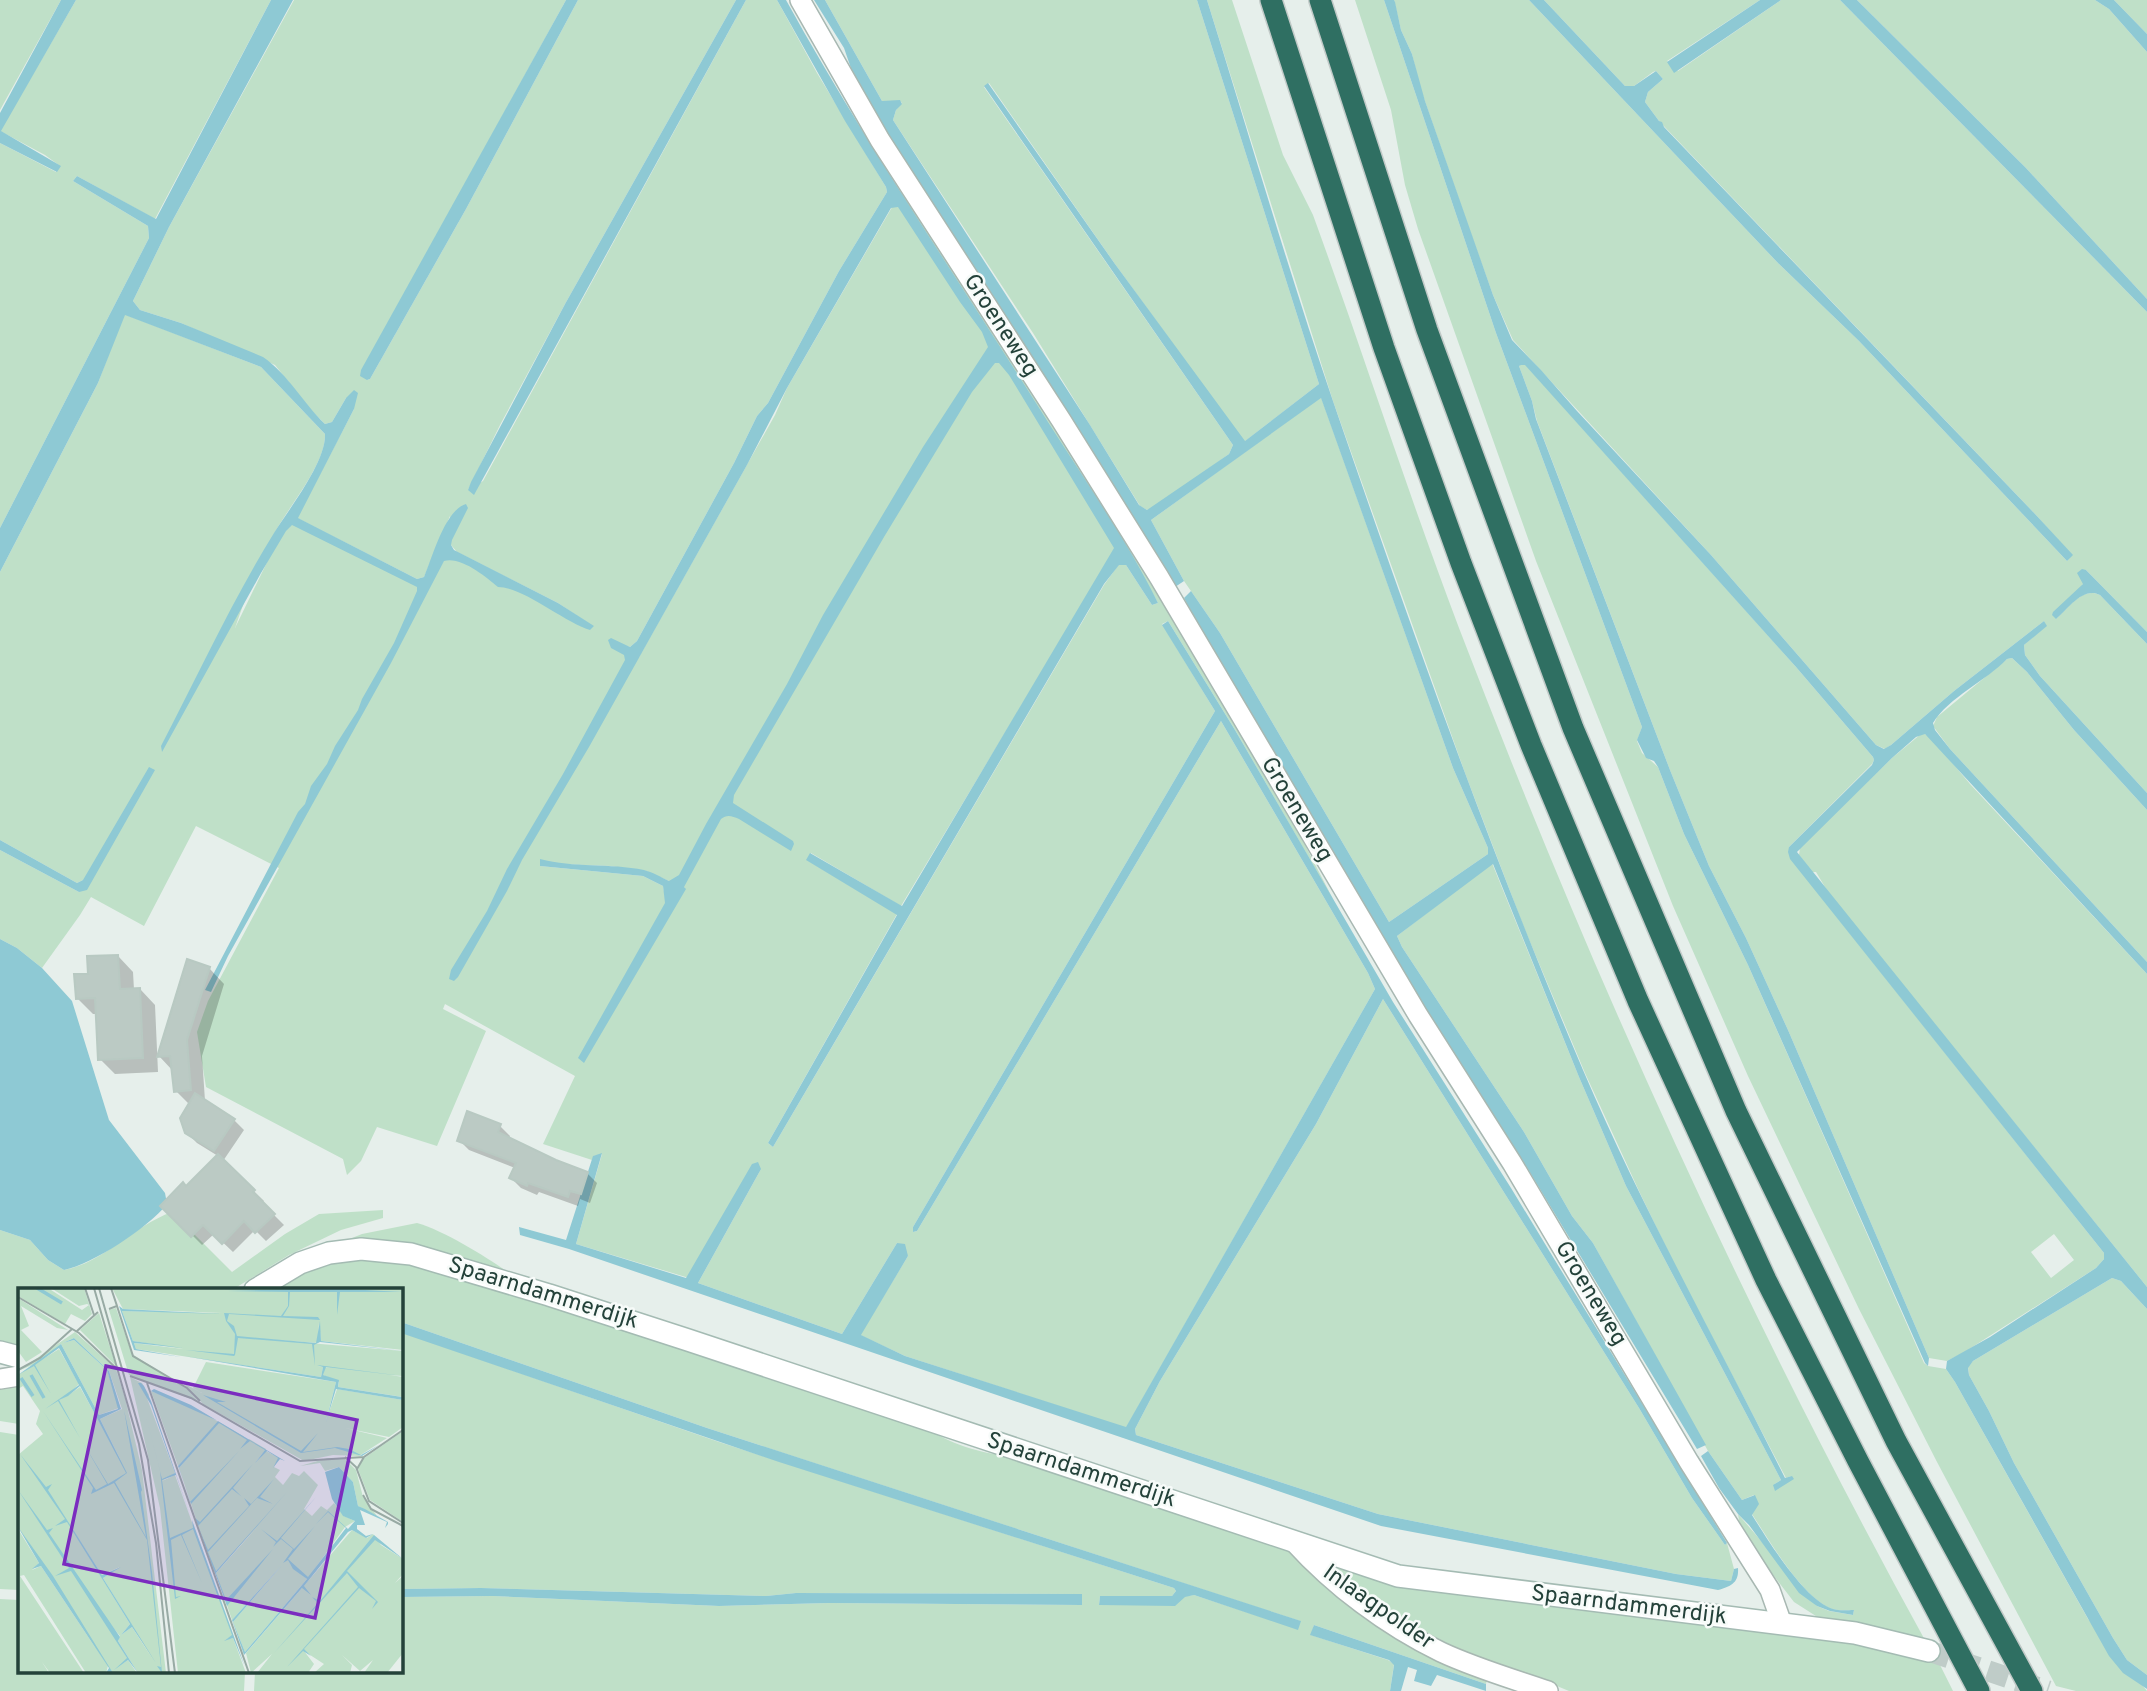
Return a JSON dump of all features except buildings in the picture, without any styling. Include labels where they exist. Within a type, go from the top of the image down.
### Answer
[{"type":"highway","points":[[1271,0],[1384,348],[1461,563],[1531,745],[1600,911],[1643,1013],[1766,1280],[1979,1691]]},
{"type":"highway","points":[[1320,0],[1427,330],[1573,728],[1742,1124],[1896,1441],[2032,1691]]},
{"type":"street","name":"Groeneweg","points":[[800,0],[880,140],[1159,577],[1418,1015],[1512,1163],[1689,1462],[1770,1590],[1782,1624]]},
{"type":"street","name":"Spaarndammerdijk","points":[[258,1288],[300,1263],[329,1253],[369,1249],[411,1254],[675,1336],[1383,1572],[1414,1579],[1873,1636],[1929,1651]]},
{"type":"street","points":[[0,1352],[18,1357]]},
{"type":"street","points":[[0,1379],[18,1376]]},
{"type":"street","name":"Inlaagpolder","points":[[1294,1542],[1333,1579],[1410,1635],[1455,1658],[1548,1691]]},
{"type":"green space","points":[[0,0],[61,0],[0,110]]},
{"type":"green space","points":[[76,0],[271,0],[155,219],[77,176],[73,181],[148,226],[149,238],[0,528],[0,143],[56,172],[60,166],[0,131]]},
{"type":"green space","points":[[294,0],[566,0],[425,257],[367,380],[370,379],[466,209],[578,0],[736,0],[565,304],[468,490],[483,481],[746,0],[777,0],[887,192],[839,271],[768,403],[757,416],[637,641],[630,647],[623,645],[639,657],[775,415],[787,388],[902,190],[1092,483],[1303,841],[1334,901],[1168,621],[1162,624],[1215,711],[913,1227],[913,1232],[917,1231],[1221,721],[1375,989],[1126,1428],[905,1356],[860,1335],[908,1256],[897,1243],[842,1334],[698,1283],[761,1169],[689,1278],[576,1244],[602,1154],[594,1156],[592,1160],[543,1144],[575,1076],[445,1004],[443,1009],[486,1031],[437,1146],[377,1127],[361,1161],[347,1175],[343,1159],[206,1087],[197,1032],[208,1001],[279,868],[196,826],[144,926],[91,897],[42,968],[17,948],[0,939],[0,850],[79,892],[83,880],[77,883],[0,840],[0,572],[98,383],[124,314],[261,367],[325,434],[324,446],[313,472],[268,545],[235,628],[288,519],[428,588],[449,551],[594,627],[558,603],[457,552],[451,545],[450,516],[424,577],[417,579],[297,518],[354,409],[346,398],[332,422],[325,424],[275,365],[181,323],[140,310],[133,301],[169,227]],"holes":[[[1126,546],[1158,603],[1152,605],[1126,565],[1119,564],[1104,585],[773,1147],[768,1143],[897,914],[807,860],[811,853],[901,906],[1104,568]],[[540,860],[646,871],[685,888],[579,1059],[666,903],[663,886],[643,876],[540,866]]]},
{"type":"green space","points":[[825,0],[1197,0],[1319,384],[1244,442],[989,83],[984,87],[1233,445],[1229,454],[1159,505],[1147,510],[1140,506],[1033,333],[893,120],[902,103],[882,101]]},
{"type":"green space","points":[[1207,0],[1232,0],[1283,155],[1313,215],[1459,628],[1510,758],[1618,1016],[1734,1269],[1796,1395],[1926,1642],[1819,1618],[1794,1602],[1741,1533],[1738,1514],[1817,1606],[1853,1615],[1854,1610],[1835,1610],[1821,1603],[1798,1581],[1752,1514],[1754,1495],[1742,1500],[1708,1451],[1593,1243],[1572,1216],[1524,1132],[1397,936],[1492,863],[1626,1186],[1781,1480],[1773,1485],[1792,1476],[1786,1478],[1677,1270],[1585,1073],[1523,925],[1465,773],[1333,401]]},
{"type":"green space","points":[[1355,0],[1384,0],[1496,333],[1642,727],[1637,741],[1642,753],[1658,767],[1684,834],[1748,965],[1924,1363],[1946,1369],[1955,1382],[2088,1619],[2147,1691],[2076,1691],[2056,1686],[1859,1309],[1748,1076],[1673,906],[1536,561],[1418,229],[1405,185],[1391,110]]},
{"type":"green space","points":[[1394,0],[1529,0],[1777,262],[1859,341],[2067,561],[2072,555],[2036,515],[1659,121],[1645,102],[1648,92],[1663,79],[1656,71],[1634,86],[1625,86],[1544,0],[1760,0],[1667,61],[1678,71],[1781,0],[1840,0],[2147,312],[2147,632],[2086,570],[2083,584],[2056,619],[2076,600],[2088,593],[2094,593],[2100,595],[2147,644],[2147,793],[2040,676],[2025,655],[2024,645],[2046,626],[2044,621],[1954,691],[1891,745],[1885,749],[1876,745],[1711,555],[1513,340],[1471,234],[1420,87],[1412,54],[1401,30]]},
{"type":"green space","points":[[1857,0],[2095,0],[2109,9],[2147,52],[2147,299],[2026,168]]},
{"type":"green space","points":[[2114,0],[2147,0],[2147,34]]},
{"type":"green space","points":[[1525,364],[1873,757],[1872,764],[1789,847],[1837,917],[2104,1253],[2104,1259],[2096,1268],[1947,1361],[1929,1358],[1788,1030],[1709,866],[1537,421],[1519,366]],"holes":[[[2054,1234],[2074,1260],[2051,1278],[2031,1252]]]},
{"type":"green space","points":[[1321,397],[1453,768],[1488,848],[1488,854],[1389,922],[1220,633],[1184,581],[1151,520]]},
{"type":"green space","points":[[2012,658],[2147,810],[2147,962],[1950,749],[1933,726],[1937,717],[2007,659]]},
{"type":"green space","points":[[1921,734],[1933,740],[1970,784],[2147,974],[2147,1287],[1828,892],[1816,872],[1812,872],[1799,855],[1800,847],[1892,758]]},
{"type":"green space","points":[[1383,999],[1639,1408],[1692,1498],[1725,1545],[1727,1543],[1734,1569],[1731,1581],[1676,1574],[1378,1514],[1136,1435],[1135,1429],[1160,1381],[1316,1124]]},
{"type":"green space","points":[[383,1210],[383,1218],[341,1230],[289,1255],[235,1288],[18,1288],[18,1347],[0,1342],[0,1230],[30,1240],[48,1260],[64,1270],[93,1260],[144,1226],[172,1212],[232,1272],[285,1234],[319,1214]]},
{"type":"green space","points":[[417,1223],[453,1238],[512,1275],[342,1242],[362,1234]]},
{"type":"green space","points":[[394,1260],[442,1271],[929,1429],[968,1448],[991,1454],[1010,1455],[1288,1548],[1487,1680],[1486,1684],[1314,1625],[1311,1635],[1394,1664],[1390,1691],[254,1691],[255,1674],[402,1674],[402,1597],[493,1596],[719,1606],[829,1603],[1082,1605],[1082,1594],[796,1593],[766,1596],[481,1588],[402,1589],[402,1333],[719,1442],[1174,1588],[1176,1591],[1172,1596],[1100,1596],[1099,1605],[1136,1604],[1194,1595],[1298,1629],[1300,1621],[707,1428],[402,1322],[402,1288],[274,1288],[295,1276],[340,1262]]},
{"type":"green space","points":[[2112,1278],[2121,1281],[2147,1309],[2147,1675],[2127,1660],[2113,1638],[2014,1463],[1969,1375],[1968,1367],[1973,1361]]},
{"type":"green space","points":[[18,1383],[18,1424],[0,1421],[0,1385]]},
{"type":"green space","points":[[0,1432],[18,1435],[18,1590],[0,1589]]},
{"type":"green space","points":[[1321,1560],[1403,1586],[1429,1591],[1838,1640],[1890,1650],[1939,1663],[1953,1691],[1569,1691],[1475,1659],[1381,1611]]},
{"type":"green space","points":[[0,1599],[18,1600],[18,1674],[245,1674],[244,1691],[0,1691]]},
{"type":"water","points":[[61,0],[76,0],[1,131],[61,166],[57,172],[0,143],[0,113]]},
{"type":"water","points":[[271,0],[293,0],[169,227],[133,301],[140,310],[181,323],[263,357],[280,372],[325,424],[332,422],[354,390],[358,393],[354,409],[298,518],[417,579],[424,577],[446,524],[459,508],[466,504],[468,508],[452,540],[454,550],[558,603],[594,626],[590,630],[580,626],[531,598],[498,587],[465,564],[444,561],[391,663],[228,956],[211,992],[205,990],[298,812],[305,804],[311,786],[327,764],[394,643],[417,587],[292,525],[261,573],[162,752],[161,746],[244,585],[320,458],[325,434],[261,367],[125,315],[98,383],[0,572],[0,528],[149,238],[148,226],[73,181],[77,176],[156,219]]},
{"type":"water","points":[[566,0],[578,0],[466,209],[367,380],[360,376],[361,370]]},
{"type":"water","points":[[736,0],[746,0],[474,495],[468,490],[471,482],[565,304]]},
{"type":"water","points":[[777,0],[786,0],[881,160],[1120,534],[1158,603],[1152,605],[1126,565],[1119,565],[1104,584],[773,1147],[768,1143],[897,915],[806,860],[810,853],[902,906],[1114,548],[1009,375],[999,363],[995,363],[972,392],[884,537],[734,795],[733,803],[793,841],[791,851],[739,819],[725,816],[721,819],[684,887],[686,889],[584,1063],[578,1058],[665,903],[663,886],[643,876],[540,866],[540,859],[566,864],[644,870],[669,881],[679,875],[823,615],[923,447],[988,347],[982,332],[898,207],[891,208],[787,388],[747,465],[458,977],[454,981],[449,979],[451,970],[487,911],[507,869],[625,660],[624,655],[611,648],[608,640],[611,638],[630,647],[637,641],[757,416],[768,403],[839,271],[887,192]]},
{"type":"water","points":[[814,0],[825,0],[882,101],[900,100],[902,104],[896,110],[893,120],[1139,505],[1147,510],[1229,454],[1233,445],[984,86],[988,83],[1115,264],[1245,441],[1319,384],[1197,0],[1207,0],[1334,404],[1422,656],[1516,905],[1583,1070],[1630,1174],[1785,1478],[1792,1476],[1794,1479],[1775,1491],[1773,1485],[1781,1480],[1626,1186],[1493,864],[1397,936],[1524,1132],[1572,1216],[1593,1243],[1706,1445],[1697,1449],[1523,1161],[1429,1016],[1210,647],[1184,598],[1191,591],[1220,633],[1389,922],[1488,854],[1488,848],[1453,768],[1321,398],[1151,520],[1184,581],[1175,587],[883,126],[854,77],[844,48]]},
{"type":"water","points":[[1384,0],[1395,2],[1401,30],[1412,54],[1425,101],[1493,295],[1512,340],[1711,555],[1876,745],[1884,749],[1891,745],[1954,691],[2044,621],[2047,626],[2024,645],[2025,655],[2040,676],[2147,793],[2147,810],[2012,658],[2007,659],[1948,705],[1933,723],[1935,730],[1950,749],[2147,962],[2147,974],[1925,734],[1916,737],[1892,758],[1797,852],[2147,1287],[2147,1309],[2121,1281],[2112,1278],[1973,1361],[1968,1368],[1969,1375],[2014,1463],[2113,1638],[2127,1660],[2147,1675],[2147,1689],[2123,1673],[2109,1656],[1946,1369],[1947,1361],[1990,1337],[2096,1268],[2104,1259],[2104,1253],[1790,859],[1789,847],[1872,765],[1873,757],[1796,667],[1525,365],[1519,366],[1536,419],[1709,866],[1788,1030],[1929,1358],[1928,1366],[1925,1363],[1748,965],[1684,834],[1658,767],[1654,761],[1646,758],[1637,740],[1642,727],[1496,333]]},
{"type":"water","points":[[1529,0],[1544,0],[1625,86],[1634,86],[1656,71],[1663,79],[1648,92],[1645,102],[1664,127],[2036,515],[2073,555],[2067,561],[1859,341],[1777,262]]},
{"type":"water","points":[[1760,0],[1781,0],[1674,73],[1667,62]]},
{"type":"water","points":[[1840,0],[1857,0],[2026,168],[2147,299],[2147,312]]},
{"type":"water","points":[[2095,0],[2114,0],[2147,34],[2147,52],[2109,9]]},
{"type":"water","points":[[2082,569],[2147,632],[2147,644],[2100,595],[2094,593],[2076,600],[2056,619],[2052,615],[2083,584],[2077,573]]},
{"type":"water","points":[[1168,621],[1235,730],[1393,1002],[1511,1188],[1727,1543],[1725,1545],[1692,1498],[1639,1408],[1383,999],[1316,1124],[1160,1381],[1135,1429],[1136,1435],[1378,1514],[1676,1574],[1731,1581],[1734,1569],[1738,1568],[1736,1580],[1730,1585],[1718,1590],[1381,1526],[569,1249],[520,1235],[519,1227],[566,1240],[593,1156],[602,1153],[576,1244],[686,1278],[752,1164],[758,1162],[761,1169],[698,1283],[842,1334],[897,1243],[905,1244],[908,1256],[861,1335],[905,1356],[1126,1427],[1375,989],[1221,721],[917,1231],[913,1232],[913,1227],[1215,711],[1162,625]]},
{"type":"water","points":[[149,767],[155,770],[87,890],[79,892],[0,850],[0,840],[77,883],[83,880]]},
{"type":"water","points":[[0,939],[17,948],[42,968],[72,1001],[109,1120],[165,1193],[167,1204],[134,1234],[90,1261],[64,1270],[48,1260],[30,1240],[0,1230]]},
{"type":"water","points":[[402,1322],[707,1428],[1301,1621],[1298,1630],[1194,1595],[1185,1597],[1175,1606],[1099,1605],[1100,1596],[1172,1596],[1176,1591],[1174,1588],[779,1462],[402,1333]]},
{"type":"water","points":[[1708,1451],[1742,1500],[1755,1495],[1759,1504],[1752,1515],[1799,1582],[1822,1603],[1835,1610],[1854,1610],[1853,1615],[1817,1606],[1799,1593],[1719,1488],[1701,1456]]},
{"type":"water","points":[[481,1588],[766,1596],[796,1593],[1082,1594],[1082,1605],[829,1603],[719,1606],[493,1596],[402,1597],[402,1589]]},
{"type":"water","points":[[1314,1625],[1486,1684],[1486,1691],[1437,1675],[1431,1686],[1414,1681],[1417,1670],[1408,1667],[1401,1691],[1390,1691],[1394,1665],[1389,1660],[1310,1635]]},
{"type":"tunnel","points":[[1929,1651],[2048,1691]]}]
